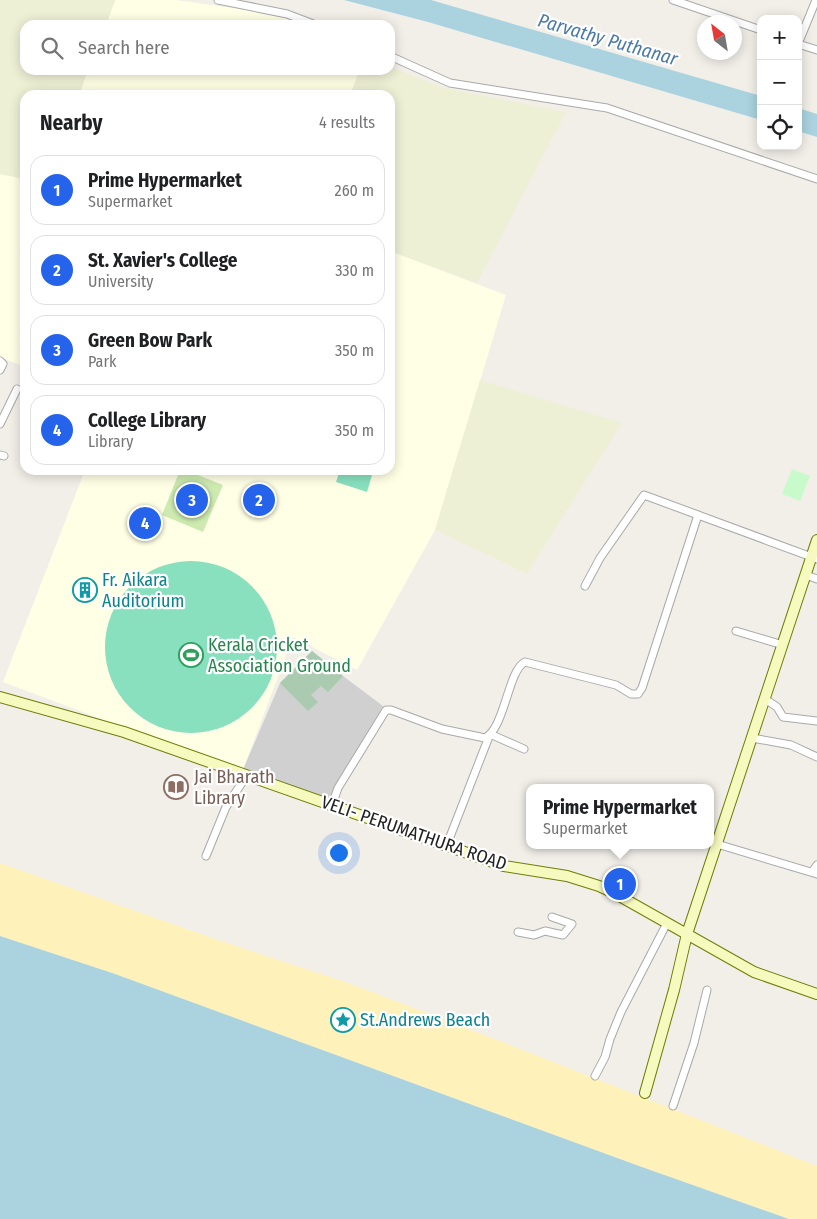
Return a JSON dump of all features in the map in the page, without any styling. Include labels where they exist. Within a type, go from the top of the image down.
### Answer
[{"type":"main road","points":[[645,1093],[674,990],[687,934],[806,575],[815,558],[817,540]]},
{"type":"main road","name":"VELI- PERUMATHURA ROAD","points":[[0,697],[124,732],[504,866],[567,876],[599,886],[754,972],[817,994]]},
{"type":"street","points":[[218,0],[287,14],[303,20]]},
{"type":"street","points":[[673,0],[757,29]]},
{"type":"street","points":[[802,34],[816,0]]},
{"type":"street","points":[[802,45],[817,50]]},
{"type":"street","points":[[395,58],[450,83],[608,108],[817,179]]},
{"type":"street","points":[[0,362],[4,364],[0,370]]},
{"type":"street","points":[[0,424],[17,389]]},
{"type":"street","points":[[585,586],[600,558],[644,495],[815,558]]},
{"type":"street","points":[[446,847],[490,734],[518,669],[525,662],[616,685],[632,694],[640,692],[698,515]]},
{"type":"street","points":[[806,575],[817,579]]},
{"type":"street","points":[[736,631],[783,645]]},
{"type":"street","points":[[765,700],[777,707],[783,716],[817,721]]},
{"type":"street","points":[[332,805],[338,788],[386,710],[391,710],[442,729],[481,738],[485,738],[490,734]]},
{"type":"street","points":[[490,734],[524,749]]},
{"type":"street","points":[[752,738],[791,745],[817,757]]},
{"type":"street","points":[[206,856],[226,807],[247,775]]},
{"type":"street","points":[[716,844],[814,873],[817,864]]},
{"type":"street","points":[[518,932],[534,935],[545,931],[563,935],[572,924],[552,917]]},
{"type":"street","points":[[595,1076],[605,1056],[621,1012],[667,923]]},
{"type":"street","points":[[673,1106],[694,1043],[707,990]]},
{"type":"shaded area","points":[[0,0],[115,0],[108,20],[20,20],[20,75],[86,75],[81,90],[20,90],[20,178],[0,174]]},
{"type":"shaded area","points":[[115,0],[176,0],[283,15],[293,20],[108,20]]},
{"type":"shaded area","points":[[395,69],[445,88],[566,112],[477,283],[395,253],[395,90],[352,90],[358,75],[395,75]]},
{"type":"shaded area","points":[[86,75],[358,75],[352,90],[81,90]]},
{"type":"shaded area","points":[[0,174],[20,178],[20,365],[0,357]]},
{"type":"shaded area","points":[[395,253],[506,295],[435,530],[357,670],[293,637],[242,772],[3,682],[83,475],[395,475]]},
{"type":"shaded area","points":[[480,380],[622,423],[527,574],[435,530]]},
{"type":"shaded area","points":[[312,651],[383,706],[329,800],[242,772],[280,683]]},
{"type":"shaded area","points":[[312,651],[343,676],[328,692],[321,686],[311,695],[318,702],[308,711],[280,683]]},
{"type":"green space","points":[[792,469],[810,476],[800,501],[782,494]]},
{"type":"green space","points":[[178,475],[198,475],[223,485],[203,532],[162,515]]},
{"type":"green space","points":[[338,475],[372,475],[367,492],[336,482]]},
{"type":"green space","name":"Kerala Cricket Association Ground","points":[[191,561],[208,563],[224,568],[239,576],[257,593],[273,622],[277,647],[275,664],[270,680],[262,695],[245,713],[216,729],[191,733],[174,731],[158,726],[143,718],[125,701],[109,672],[105,647],[107,630],[112,614],[120,599],[137,581],[166,565]]},
{"type":"sand","name":"St.Andrews Beach","points":[[0,863],[212,938],[354,985],[817,1166],[817,1219],[789,1219],[115,974],[0,936]]},
{"type":"water","points":[[344,0],[431,0],[757,95],[757,119],[428,22]]},
{"type":"water","points":[[802,109],[817,114],[817,137],[802,132]]},
{"type":"water","points":[[0,936],[115,974],[789,1219],[0,1219]]},
{"type":"place","name":"Green Bow Park","points":[[192,500]]},
{"type":"place","name":"St. Xavier's College","points":[[259,500]]},
{"type":"place","name":"College Library","points":[[145,523]]},
{"type":"place","name":"Fr. Aikara Auditorium","points":[[85,590]]},
{"type":"place","name":"Kerala Cricket Association Ground","points":[[191,655]]},
{"type":"place","name":"Jai Bharath Library","points":[[176,787]]},
{"type":"place","name":"Prime Hypermarket","points":[[620,884]]},
{"type":"place","name":"St.Andrews Beach","points":[[343,1020]]},
{"type":"water label","name":"Parvathy Puthanar","points":[[608,39]]}]
